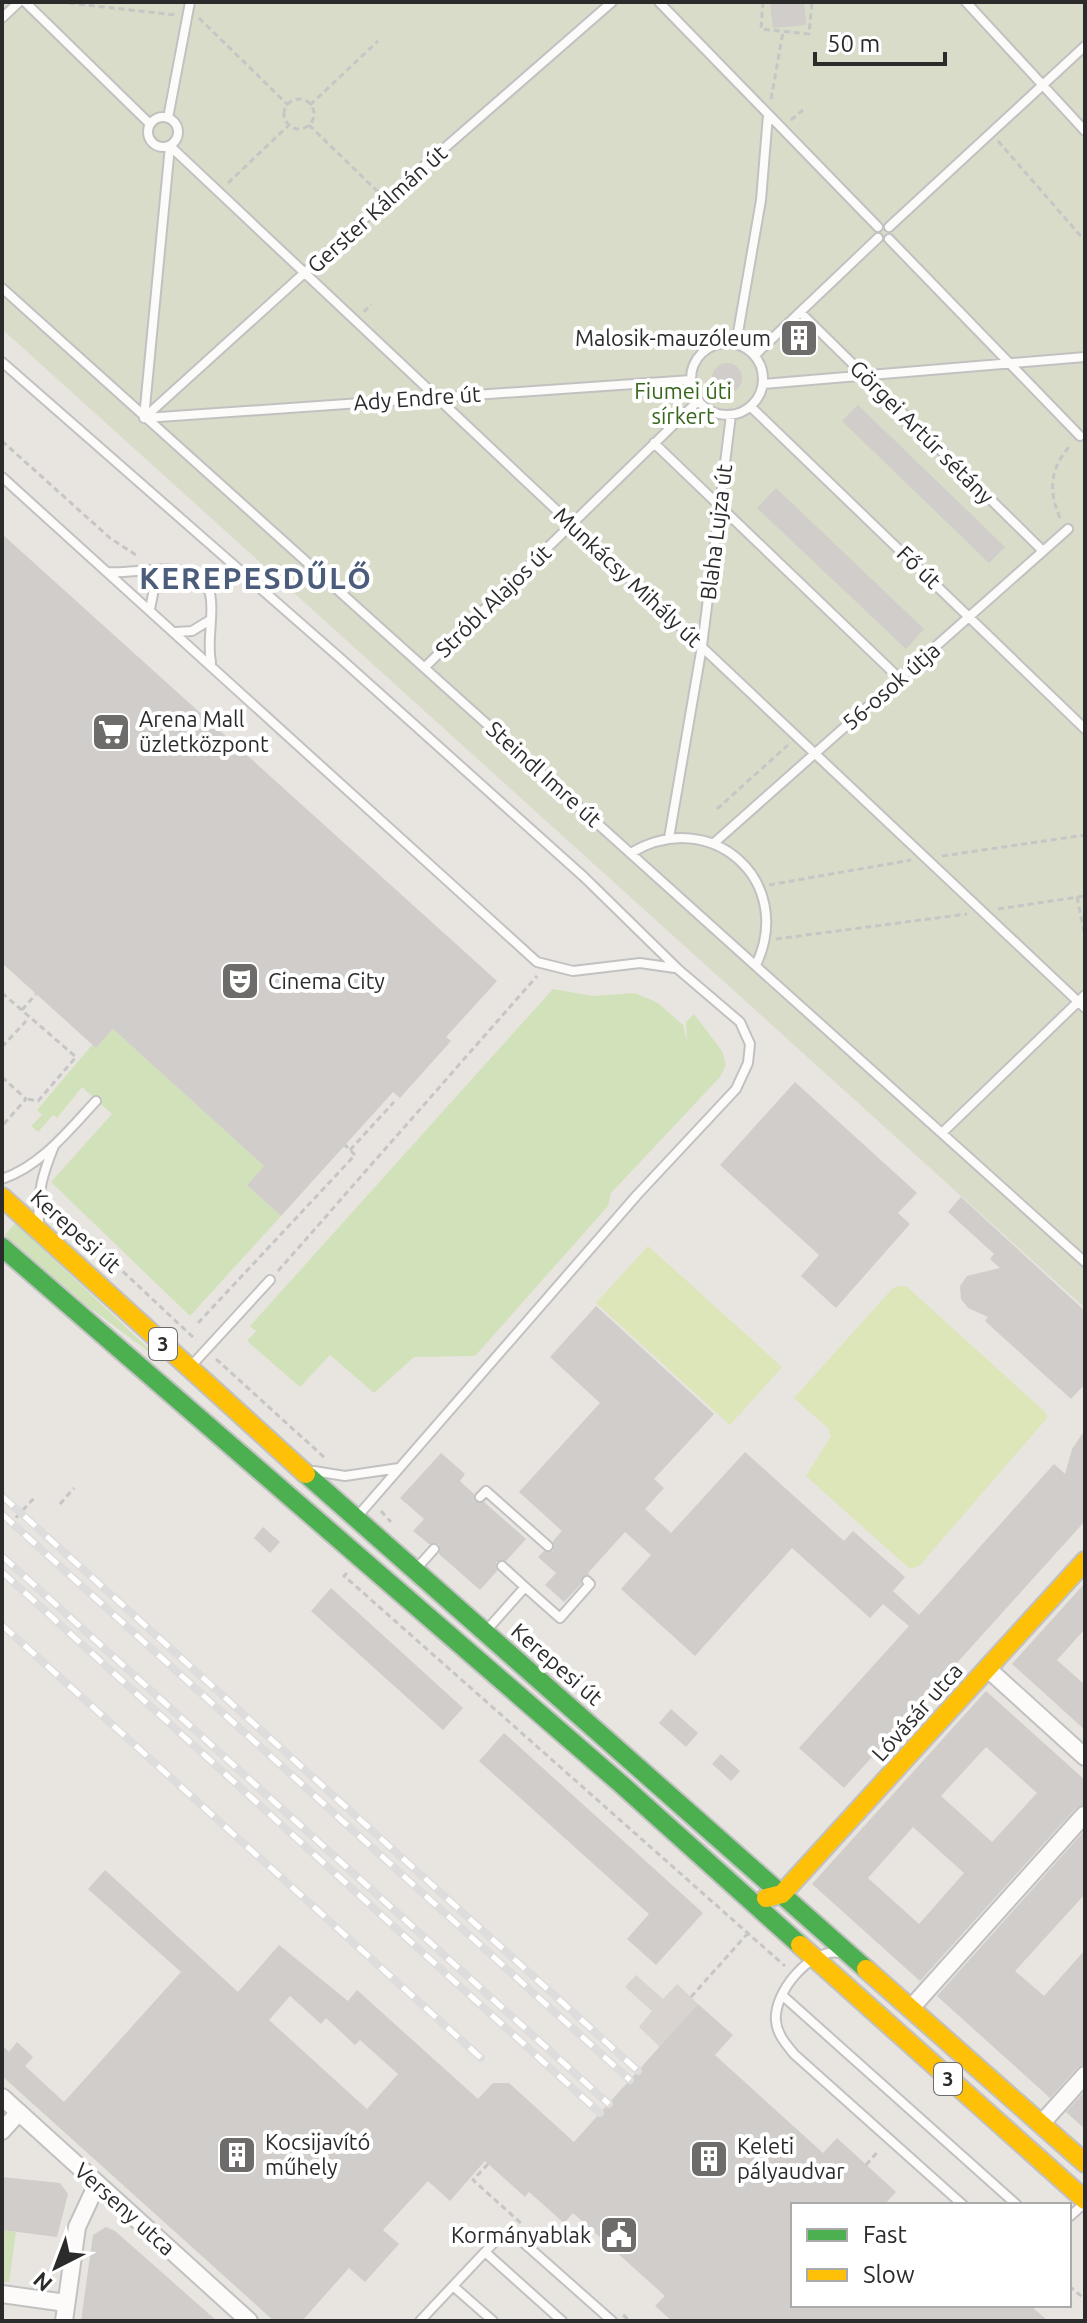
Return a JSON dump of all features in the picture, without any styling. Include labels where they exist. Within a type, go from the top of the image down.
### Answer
[{"type":"main road","name":"Kerepesi út","points":[[2,1197],[356,1519],[1085,2163]]},
{"type":"main road","name":"3","points":[[2,1247],[742,1894],[1085,2201]]},
{"type":"main road","name":"Lóvásár utca","points":[[782,1894],[1085,1561]]},
{"type":"main road","points":[[742,1894],[765,1898],[782,1894]]},
{"type":"street","points":[[988,1669],[1085,1757]]},
{"type":"street","points":[[911,2008],[1084,1815]]},
{"type":"street","points":[[1041,2124],[1085,2075]]},
{"type":"street","name":"Verseny utca","points":[[2,2097],[249,2321]]},
{"type":"street","points":[[2,2131],[19,2112]]},
{"type":"street","points":[[64,2321],[77,2227],[97,2184]]},
{"type":"street","points":[[2,2294],[66,2303]]},
{"type":"lane","points":[[2,18],[22,2]]},
{"type":"lane","name":"Munkácsy Mihály út","points":[[22,2],[150,124],[148,134],[152,143],[161,147],[170,146],[983,912],[1083,1002]]},
{"type":"lane","points":[[168,118],[190,2]]},
{"type":"lane","name":"Gerster Kálmán út","points":[[144,418],[385,200],[612,2]]},
{"type":"lane","points":[[659,2],[878,227],[878,238],[755,355]]},
{"type":"lane","points":[[966,2],[1085,131]]},
{"type":"lane","points":[[878,227],[889,227],[1085,46]]},
{"type":"lane","points":[[736,344],[761,200],[768,115]]},
{"type":"lane","points":[[144,418],[170,146],[179,134],[176,124],[168,118],[158,118],[150,124]]},
{"type":"lane","points":[[889,227],[889,239]]},
{"type":"lane","points":[[878,238],[889,239],[1080,436]]},
{"type":"lane","name":"Steindl Imre út","points":[[2,288],[1085,1262]]},
{"type":"lane","name":"Görgei Artúr sétány","points":[[801,313],[1043,551]]},
{"type":"lane","points":[[717,344],[736,344],[755,355],[760,364],[763,384],[751,407],[731,415],[713,412],[698,401],[691,380],[695,362],[708,348],[717,344]]},
{"type":"lane","points":[[763,384],[1085,357]]},
{"type":"lane","points":[[2,362],[363,678],[584,877],[679,970],[740,1022],[750,1044],[748,1063],[736,1089],[637,1195],[356,1519]]},
{"type":"lane","name":"Ady Endre út","points":[[144,418],[691,380]]},
{"type":"lane","name":"Stróbl Alajos út","points":[[425,667],[698,401]]},
{"type":"lane","name":"Fő út","points":[[751,407],[1085,729]]},
{"type":"lane","name":"Blaha Lujza út","points":[[669,838],[702,646],[731,415]]},
{"type":"lane","points":[[654,443],[899,678]]},
{"type":"lane","points":[[2,477],[211,663],[537,962],[573,971],[660,963],[679,970]]},
{"type":"lane","name":"56-osok útja","points":[[714,843],[1068,529]]},
{"type":"lane","points":[[150,609],[155,584],[165,569]]},
{"type":"lane","points":[[108,572],[186,571],[205,583],[211,598],[211,663]]},
{"type":"lane","points":[[176,632],[192,631],[210,620]]},
{"type":"lane","points":[[631,853],[669,838],[714,843],[736,856],[759,887],[767,913],[765,940],[756,965]]},
{"type":"lane","points":[[942,1133],[1083,1002]]},
{"type":"lane","points":[[2,1179],[14,1175],[55,1146],[96,1101]]},
{"type":"lane","points":[[39,1230],[38,1196],[55,1146]]},
{"type":"lane","points":[[189,1368],[270,1280]]},
{"type":"lane","points":[[289,1458],[311,1470],[333,1475],[400,1467]]},
{"type":"lane","points":[[480,1497],[486,1491],[548,1546]]},
{"type":"lane","points":[[415,1571],[434,1549]]},
{"type":"lane","points":[[502,1566],[560,1618],[588,1583]]},
{"type":"lane","points":[[485,1632],[525,1587]]},
{"type":"lane","points":[[855,1958],[830,1951],[811,1958],[782,1995],[775,2024],[794,2054],[961,2203]]},
{"type":"lane","points":[[782,1995],[1015,2203]]},
{"type":"lane","points":[[420,2321],[501,2235],[516,2236],[612,2321]]},
{"type":"lane","points":[[485,2252],[562,2321]]},
{"type":"lane","points":[[453,2286],[493,2321]]},
{"type":"path","points":[[59,2],[199,17],[288,105]]},
{"type":"path","points":[[763,2],[761,29],[809,34],[812,2]]},
{"type":"path","points":[[768,115],[783,31]]},
{"type":"path","points":[[310,105],[378,41]]},
{"type":"path","points":[[300,100],[310,105],[313,117],[309,125],[300,129],[289,125],[284,114],[288,105],[300,100]]},
{"type":"path","points":[[218,191],[289,125]]},
{"type":"path","points":[[309,125],[385,200]]},
{"type":"path","points":[[991,133],[1085,241]]},
{"type":"path","points":[[1068,529],[1053,500],[1051,481],[1060,457],[1080,436]]},
{"type":"path","points":[[2,441],[110,538],[146,562],[150,571]]},
{"type":"path","points":[[717,809],[797,737]]},
{"type":"path","points":[[765,940],[1085,896]]},
{"type":"path","points":[[1077,897],[1085,937]]},
{"type":"path","points":[[270,1280],[548,965]]},
{"type":"path","points":[[2,993],[76,1057],[38,1101],[26,1099],[2,1077]]},
{"type":"path","points":[[22,1010],[36,994]]},
{"type":"path","points":[[2,1047],[26,1021]]},
{"type":"path","points":[[2,1126],[26,1099]]},
{"type":"path","points":[[350,1150],[394,1102]]},
{"type":"path","points":[[198,1323],[355,1155],[345,1145]]},
{"type":"path","points":[[60,1504],[74,1488]]},
{"type":"path","points":[[9,1525],[36,1496]]},
{"type":"path","points":[[344,1576],[798,1976]]},
{"type":"path","points":[[691,1997],[748,1933]]},
{"type":"path","points":[[866,2165],[879,2150]]},
{"type":"path","points":[[488,2164],[473,2180],[527,2228]]},
{"type":"green space","name":"Fiumei úti sírkert","points":[[2,2],[1085,2],[1085,1308],[2,329]]},
{"type":"green space","points":[[553,989],[592,996],[635,993],[658,1003],[683,1025],[687,1042],[686,1022],[694,1014],[722,1051],[726,1065],[720,1077],[611,1193],[608,1206],[475,1356],[414,1357],[374,1393],[330,1355],[300,1387],[247,1341],[256,1331],[250,1326]]},
{"type":"green space","points":[[113,1029],[264,1166],[247,1185],[281,1216],[190,1316],[51,1182],[112,1114],[82,1087],[57,1118],[53,1115],[38,1132],[31,1126],[42,1115],[37,1110],[92,1045],[96,1048]]},
{"type":"green space","points":[[15,1223],[164,1363],[86,1305],[5,1235]]},
{"type":"green space","points":[[648,1246],[782,1367],[730,1425],[596,1303]]},
{"type":"green space","points":[[907,1287],[1046,1413],[1047,1418],[920,1565],[910,1569],[806,1476],[831,1436],[828,1428],[794,1398],[893,1288]]},
{"type":"green space","points":[[2,2230],[16,2232],[9,2282],[2,2282]]},
{"type":"shaded area","points":[[636,1975],[663,1999],[677,1984],[698,2004],[660,2047],[639,2027],[652,2011],[625,1987]]},
{"type":"building","points":[[770,2],[804,2],[806,25],[773,28]]},
{"type":"building","name":"Malosik-mauzóleum","points":[[799,326],[807,329],[810,337],[807,345],[799,348],[791,345],[788,337],[791,329]]},
{"type":"building","points":[[727,363],[738,367],[742,378],[738,389],[727,393],[716,389],[712,378],[716,367]]},
{"type":"building","points":[[858,405],[1005,547],[989,563],[842,421]]},
{"type":"building","points":[[776,488],[924,629],[906,649],[757,508]]},
{"type":"building","name":"Arena Mall üzletközpont","points":[[2,534],[497,981],[446,1037],[451,1041],[400,1098],[393,1092],[281,1216],[247,1185],[264,1166],[113,1029],[96,1048],[2,963]]},
{"type":"building","points":[[795,1082],[917,1193],[898,1213],[910,1224],[836,1308],[801,1276],[819,1255],[720,1165]]},
{"type":"building","points":[[961,1197],[1085,1311],[1085,1384],[1071,1399],[985,1321],[988,1317],[968,1308],[961,1299],[960,1286],[967,1276],[1000,1268],[990,1259],[994,1254],[948,1212]]},
{"type":"building","points":[[596,1306],[714,1414],[654,1479],[664,1488],[645,1509],[671,1533],[745,1452],[844,1541],[853,1531],[905,1577],[893,1591],[919,1615],[1054,1464],[1065,1474],[1072,1449],[1085,1430],[1085,1521],[844,1788],[799,1748],[909,1626],[883,1604],[870,1618],[792,1548],[695,1656],[621,1589],[651,1555],[625,1532],[588,1573],[590,1575],[582,1577],[581,1584],[564,1602],[545,1585],[556,1573],[538,1557],[544,1551],[553,1551],[553,1541],[562,1531],[519,1492],[600,1403],[550,1357]]},
{"type":"building","points":[[441,1453],[465,1474],[460,1481],[474,1494],[475,1501],[484,1502],[526,1539],[506,1561],[496,1562],[497,1571],[480,1590],[439,1554],[439,1544],[429,1544],[413,1531],[424,1519],[400,1498]]},
{"type":"building","points":[[263,1527],[280,1542],[270,1553],[254,1538]]},
{"type":"building","points":[[1085,1583],[1085,1629],[1057,1660],[1085,1685],[1085,1730],[1012,1664]]},
{"type":"building","points":[[331,1588],[463,1708],[443,1730],[311,1611]]},
{"type":"building","points":[[986,1691],[1085,1780],[1085,1804],[1076,1808],[920,1981],[812,1884]],"holes":[[[986,1747],[1037,1793],[992,1842],[941,1796]],[[913,1827],[964,1873],[919,1924],[868,1878]]]},
{"type":"building","points":[[671,1709],[698,1733],[686,1747],[659,1723]]},
{"type":"building","points":[[504,1733],[703,1913],[656,1965],[627,1939],[649,1914],[479,1761]]},
{"type":"building","points":[[721,1754],[740,1771],[731,1781],[712,1764]]},
{"type":"building","points":[[1085,1830],[1085,1894],[1015,1971],[1044,1996],[1085,1950],[1085,2064],[1077,2068],[1050,2098],[937,1996]]},
{"type":"building","points":[[105,1870],[238,1992],[279,1945],[348,2001],[357,1990],[478,2099],[493,2083],[509,2083],[574,2142],[698,2004],[733,2035],[715,2055],[823,2153],[837,2138],[896,2192],[886,2203],[791,2203],[791,2307],[1032,2307],[1048,2321],[672,2321],[655,2306],[665,2296],[573,2213],[564,2223],[529,2192],[525,2197],[485,2161],[450,2201],[428,2181],[383,2230],[399,2244],[365,2282],[349,2268],[302,2321],[274,2321],[2,2076],[2,2045],[9,2052],[17,2042],[33,2057],[25,2066],[64,2102],[181,1972],[88,1889]],"holes":[[[290,1996],[321,2024],[326,2018],[355,2045],[360,2040],[398,2074],[367,2109],[269,2020]]]},
{"type":"building","points":[[1085,2091],[1085,2129],[1066,2112]]},
{"type":"building","points":[[2,2177],[60,2183],[68,2194],[57,2237],[2,2230]]},
{"type":"building","points":[[106,2227],[115,2231],[217,2321],[81,2321],[93,2235]]},
{"type":"railway","points":[[2,1496],[638,2071]]},
{"type":"railway","points":[[2,1514],[630,2080]]},
{"type":"railway","points":[[2,1556],[609,2104]]},
{"type":"railway","points":[[2,1572],[600,2113]]},
{"type":"railway","points":[[2,1625],[481,2058]]},
{"type":"traffic: fast","points":[[2,1247],[621,1784],[800,1945]]},
{"type":"traffic: fast","points":[[306,1474],[866,1969]]},
{"type":"traffic: slow","points":[[2,1197],[306,1474]]},
{"type":"traffic: slow","points":[[766,1898],[782,1894],[1085,1561]]},
{"type":"traffic: slow","points":[[800,1945],[1085,2200]]},
{"type":"traffic: slow","points":[[866,1969],[1085,2163]]},
{"type":"place","name":"Malosik-mauzóleum","points":[[799,338]]},
{"type":"place","name":"Arena Mall üzletközpont","points":[[111,732]]},
{"type":"place","name":"Cinema City","points":[[240,981]]},
{"type":"place","name":"Kocsijavító műhely","points":[[237,2155]]},
{"type":"place","name":"Keleti pályaudvar","points":[[709,2159]]},
{"type":"place","name":"Kormányablak","points":[[619,2235]]},
{"type":"district","name":"KEREPESDŰLŐ","points":[[256,579]]}]
